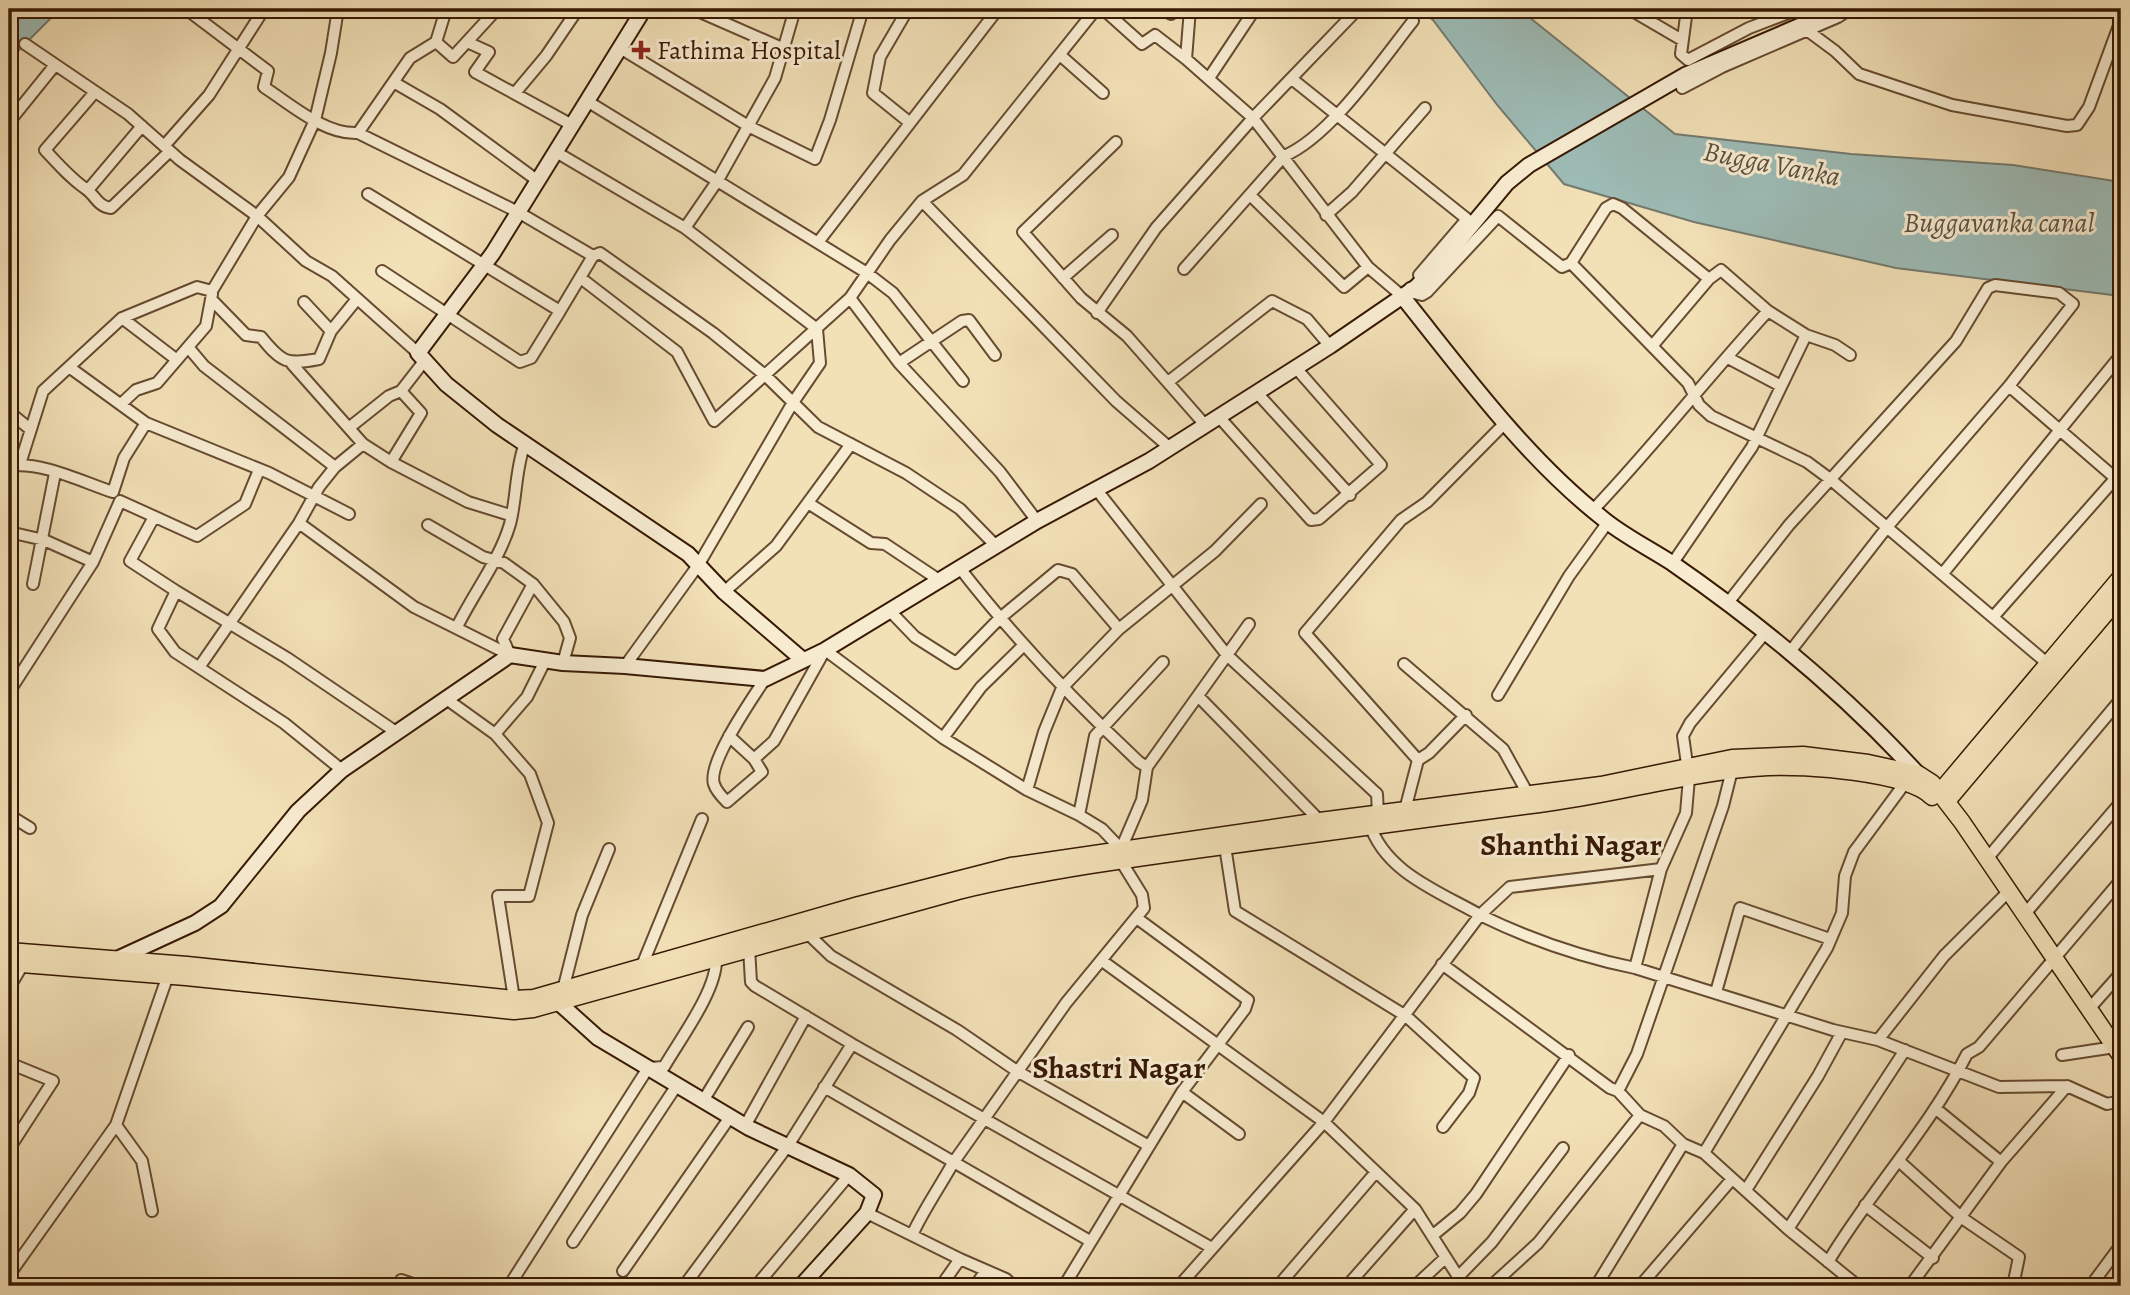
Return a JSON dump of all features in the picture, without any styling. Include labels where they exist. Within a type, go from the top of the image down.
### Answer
[{"type":"main road","points":[[1943,796],[2121,577]]},
{"type":"main road","points":[[1943,796],[2121,595]]},
{"type":"main road","points":[[16,964],[165,969],[514,999],[558,995],[716,958],[1011,878],[1121,855],[1320,821],[1601,797],[1732,758],[1803,755],[1868,763],[1911,778],[1943,796],[2118,1052]]},
{"type":"main road","points":[[9,951],[113,961],[514,1011],[641,968],[1011,866],[1225,846],[1405,810],[1687,773],[1732,770],[1803,767],[1911,778],[1929,794],[1986,860]]},
{"type":"street","points":[[186,9],[268,71],[264,87],[315,120],[349,134],[358,133],[518,213],[593,256]]},
{"type":"street","points":[[95,92],[46,150],[78,186],[88,190],[102,207],[111,208],[167,148],[209,95],[264,9]]},
{"type":"street","points":[[121,404],[136,390],[157,383],[206,326],[211,295],[257,216],[289,177],[315,120],[338,9]]},
{"type":"street","points":[[436,41],[453,58],[497,9]]},
{"type":"street","points":[[515,93],[546,56],[578,9]]},
{"type":"street","points":[[351,427],[389,396],[401,391],[447,314],[484,266],[518,213],[644,9]]},
{"type":"street","points":[[692,9],[782,48]]},
{"type":"street","points":[[685,228],[750,127],[775,78],[795,9]]},
{"type":"street","points":[[620,48],[750,127],[816,159],[863,9]]},
{"type":"street","points":[[908,9],[880,57],[873,93],[909,122]]},
{"type":"street","points":[[818,241],[998,9]]},
{"type":"street","points":[[582,279],[677,352],[714,421],[766,376],[790,349],[817,329],[850,298],[922,201],[963,175],[1097,9]]},
{"type":"street","points":[[1102,9],[1142,44],[1155,35],[1253,118],[1368,267],[1406,294],[1506,422],[1592,510],[1672,564],[1789,653],[1911,778],[1854,852],[1845,876],[1842,913],[1830,939],[1704,1153]]},
{"type":"street","points":[[1186,59],[1190,9]]},
{"type":"street","points":[[1209,78],[1255,9]]},
{"type":"street","points":[[1097,313],[1156,228],[1253,118],[1358,9]]},
{"type":"street","points":[[1629,9],[1682,40]]},
{"type":"street","points":[[1687,9],[1681,54],[1688,60],[1749,29],[1799,9]]},
{"type":"street","points":[[729,736],[754,759],[762,772],[726,802],[714,785],[714,775],[729,736],[765,679],[825,650],[1037,521],[1170,448],[1330,346],[1406,294],[1448,254],[1507,183],[1522,171],[1684,82],[1839,9]]},
{"type":"street","points":[[1684,82],[1808,31],[1850,9]]},
{"type":"street","points":[[358,133],[367,116],[395,83],[410,58],[436,41],[445,10]]},
{"type":"street","points":[[1808,31],[1835,51],[1858,74],[1952,105],[2067,126],[2077,125],[2089,107],[2121,20]]},
{"type":"street","points":[[1184,269],[1284,156],[1302,148],[1336,114],[1413,21]]},
{"type":"street","points":[[467,43],[489,52],[475,72],[572,125]]},
{"type":"street","points":[[25,44],[142,126],[257,216],[306,261],[332,276],[421,356],[446,384],[497,425],[699,564],[724,592],[803,660]]},
{"type":"street","points":[[1060,55],[1103,93]]},
{"type":"street","points":[[9,122],[55,65]]},
{"type":"street","points":[[1292,79],[1466,219],[1414,279],[1406,294]]},
{"type":"street","points":[[395,83],[440,109],[538,181]]},
{"type":"street","points":[[587,101],[867,273],[893,293],[963,381]]},
{"type":"street","points":[[1326,215],[1385,155],[1425,108]]},
{"type":"street","points":[[88,190],[142,126]]},
{"type":"street","points":[[1116,142],[1023,232],[1097,313],[1128,337],[1206,426]]},
{"type":"street","points":[[556,152],[685,228],[817,329],[820,363],[792,404],[699,564],[625,666]]},
{"type":"street","points":[[368,194],[560,311]]},
{"type":"street","points":[[1250,195],[1344,287],[1368,267]]},
{"type":"street","points":[[922,201],[1115,401],[1170,448]]},
{"type":"street","points":[[1406,294],[1422,295],[1427,292],[1498,216],[1562,267],[1571,263],[1606,208],[1613,204],[1622,208],[1709,279]]},
{"type":"street","points":[[1063,278],[1112,234]]},
{"type":"street","points":[[382,271],[520,362],[531,358],[582,279],[593,256],[600,253],[713,333],[766,376],[792,404],[818,426],[906,473],[960,509],[996,546]]},
{"type":"street","points":[[1571,263],[1688,383],[1693,395],[1711,416],[1807,462],[1830,478],[1944,572],[2048,664]]},
{"type":"street","points":[[1653,345],[1709,279],[1721,270],[1768,311],[1807,335],[1835,345],[1850,355]]},
{"type":"street","points":[[1727,604],[1830,478],[1955,341],[1988,288],[1995,285],[2059,293],[2073,304],[2009,386],[1888,526],[1789,653]]},
{"type":"street","points":[[259,470],[245,504],[197,536],[117,497],[55,472],[15,465],[43,391],[122,318],[197,287],[211,295],[246,335],[261,337],[276,355],[292,364],[351,427],[363,444],[391,462],[468,502],[510,515]]},
{"type":"street","points":[[850,298],[899,363],[1000,472],[1037,521]]},
{"type":"street","points":[[292,364],[320,359],[331,331],[357,299]]},
{"type":"street","points":[[304,302],[331,331]]},
{"type":"street","points":[[1168,382],[1272,302],[1307,319],[1330,346]]},
{"type":"street","points":[[1592,510],[1639,462],[1693,395],[1768,311]]},
{"type":"street","points":[[122,318],[177,360]]},
{"type":"street","points":[[899,363],[962,321],[969,320],[995,355]]},
{"type":"street","points":[[1672,564],[1756,437],[1807,335]]},
{"type":"street","points":[[188,347],[204,366],[335,467]]},
{"type":"street","points":[[1944,572],[2062,432],[2121,355]]},
{"type":"street","points":[[1728,358],[1780,386]]},
{"type":"street","points":[[69,367],[146,423],[259,470],[349,514]]},
{"type":"street","points":[[1220,418],[1311,520],[1319,519],[1380,468],[1381,463],[1296,368]]},
{"type":"street","points":[[1994,616],[2119,477],[2009,386]]},
{"type":"street","points":[[391,462],[421,414],[401,391]]},
{"type":"street","points":[[1258,394],[1350,495]]},
{"type":"street","points":[[9,412],[30,429]]},
{"type":"street","points":[[1418,760],[1305,632],[1401,520],[1427,502],[1506,422]]},
{"type":"street","points":[[9,692],[93,562],[117,497],[124,457],[146,423]]},
{"type":"street","points":[[457,627],[475,589],[494,560],[511,522],[517,465],[525,443]]},
{"type":"street","points":[[200,666],[335,467],[363,444]]},
{"type":"street","points":[[724,592],[776,546],[851,444]]},
{"type":"street","points":[[33,583],[44,540],[55,472]]},
{"type":"street","points":[[1096,489],[1171,589],[1227,655],[1377,794],[1372,818],[1379,847],[1403,871],[1480,915],[1516,932],[1603,962],[1635,968],[1842,1032],[1878,1040],[1999,1087],[2067,1086],[2106,1104],[2121,1101]]},
{"type":"street","points":[[808,503],[871,543],[885,544],[939,580]]},
{"type":"street","points":[[1027,790],[1044,732],[1062,688],[1119,629],[1171,589],[1261,504]]},
{"type":"street","points":[[154,516],[130,561],[287,657],[396,732]]},
{"type":"street","points":[[1498,695],[1569,576],[1608,522]]},
{"type":"street","points":[[299,523],[414,607],[510,656],[563,663],[765,679]]},
{"type":"street","points":[[428,526],[483,557],[494,560],[533,584],[564,622],[570,638],[563,663]]},
{"type":"street","points":[[9,532],[44,540],[93,562]]},
{"type":"street","points":[[960,568],[999,619],[1062,688],[1147,767]]},
{"type":"street","points":[[889,610],[915,637],[957,663],[999,619],[1059,570],[1072,574],[1119,629]]},
{"type":"street","points":[[510,656],[503,639],[533,584]]},
{"type":"street","points":[[176,591],[158,629],[175,652],[284,723],[342,770]]},
{"type":"street","points":[[1121,855],[1142,800],[1147,767],[1249,624]]},
{"type":"street","points":[[1635,968],[1661,869],[1686,813],[1684,736],[1690,723],[1765,633]]},
{"type":"street","points":[[943,738],[981,687],[1024,645]]},
{"type":"street","points":[[825,650],[943,738],[1027,790],[1102,829],[1121,855],[1142,895],[1144,908],[1138,919],[1130,924],[1066,1003],[1017,1072],[929,1199],[912,1235]]},
{"type":"street","points":[[754,759],[774,741],[825,650]]},
{"type":"street","points":[[113,961],[144,949],[195,923],[221,906],[298,811],[342,770],[510,656]]},
{"type":"street","points":[[495,734],[527,697],[545,661]]},
{"type":"street","points":[[1079,815],[1095,736],[1163,662]]},
{"type":"street","points":[[1404,664],[1503,749],[1528,794]]},
{"type":"street","points":[[1198,696],[1320,821]]},
{"type":"street","points":[[445,698],[495,734],[530,774],[548,823],[528,896],[498,896],[514,999]]},
{"type":"street","points":[[1986,860],[2121,699]]},
{"type":"street","points":[[1405,810],[1418,760],[1429,753],[1466,715]]},
{"type":"street","points":[[1618,1091],[1637,1054],[1723,806],[1732,770]]},
{"type":"street","points":[[2024,915],[2121,802]]},
{"type":"street","points":[[9,815],[30,828]]},
{"type":"street","points":[[641,968],[702,819]]},
{"type":"street","points":[[1225,846],[1235,911],[1404,1016],[1474,1078],[1469,1093],[1443,1128]]},
{"type":"street","points":[[609,849],[582,915],[558,995],[598,1038],[746,1126],[849,1175],[874,1195],[867,1213],[802,1286]]},
{"type":"street","points":[[1179,1286],[1324,1122],[1480,915],[1510,887],[1661,869]]},
{"type":"street","points":[[1828,1262],[1865,1205],[1900,1162],[1967,1054],[1979,1047],[2121,880]]},
{"type":"street","points":[[1878,1040],[1944,957],[2008,892]]},
{"type":"street","points":[[1716,992],[1740,908],[1830,939]]},
{"type":"street","points":[[1069,1285],[1090,1241],[1121,1196],[1182,1092],[1245,1009],[1248,1000],[1138,919]]},
{"type":"street","points":[[806,932],[831,956],[957,1030],[1017,1072],[1149,1146]]},
{"type":"street","points":[[749,948],[751,982],[852,1044],[1212,1248]]},
{"type":"street","points":[[648,1068],[664,1067],[717,970],[716,958]]},
{"type":"street","points":[[1101,960],[1324,1122],[1415,1209],[1461,1282],[1563,1148]]},
{"type":"street","points":[[9,988],[16,964]]},
{"type":"street","points":[[1442,964],[1569,1055],[1610,1088],[1618,1091],[1640,1115],[1664,1126],[1683,1144],[1704,1153],[1788,1229],[1858,1286]]},
{"type":"street","points":[[9,1275],[116,1125],[165,969]]},
{"type":"street","points":[[2089,1009],[2121,973]]},
{"type":"street","points":[[746,1126],[806,1016]]},
{"type":"street","points":[[702,1101],[748,1027]]},
{"type":"street","points":[[1746,1190],[1818,1076],[1842,1032]]},
{"type":"street","points":[[684,1286],[787,1146],[852,1044]]},
{"type":"street","points":[[1788,1229],[1905,1050]]},
{"type":"street","points":[[2062,1055],[2118,1052]]},
{"type":"street","points":[[1432,1236],[1460,1213],[1476,1194],[1569,1055]]},
{"type":"street","points":[[9,1063],[53,1081],[9,1149]]},
{"type":"street","points":[[509,1286],[648,1068]]},
{"type":"street","points":[[573,1242],[677,1085]]},
{"type":"street","points":[[1910,1286],[2001,1162],[2067,1086]]},
{"type":"street","points":[[824,1087],[1090,1241]]},
{"type":"street","points":[[1182,1092],[1240,1133]]},
{"type":"street","points":[[1935,1108],[2001,1162]]},
{"type":"street","points":[[1491,1286],[1538,1243],[1640,1115]]},
{"type":"street","points":[[623,1271],[730,1117]]},
{"type":"street","points":[[116,1125],[142,1160],[152,1211]]},
{"type":"street","points":[[1597,1286],[1683,1144]]},
{"type":"street","points":[[1900,1162],[1962,1218],[2019,1256],[2013,1286]]},
{"type":"street","points":[[1278,1286],[1376,1172]]},
{"type":"street","points":[[756,1286],[849,1175]]},
{"type":"street","points":[[1640,1286],[1732,1179]]},
{"type":"street","points":[[1865,1205],[1933,1258]]},
{"type":"street","points":[[1347,1286],[1415,1209]]},
{"type":"street","points":[[867,1213],[985,1272],[1006,1279],[1011,1286]]},
{"type":"street","points":[[2095,1280],[2121,1245]]},
{"type":"street","points":[[1415,1286],[1445,1258]]},
{"type":"street","points":[[941,1286],[960,1259]]},
{"type":"street","points":[[975,1286],[985,1272]]},
{"type":"street","points":[[401,1280],[419,1286]]},
{"type":"water","points":[[9,9],[60,9],[9,60]]},
{"type":"water","name":"Buggavanka canal","points":[[1418,9],[1519,9],[1675,134],[1851,154],[2013,165],[2121,182],[2121,296],[1896,268],[1694,222],[1564,184],[1498,106],[1433,20]]},
{"type":"place","name":"Fathima Hospital","points":[[641,50]]},
{"type":"district","name":"Shanthi Nagar","points":[[1571,845]]},
{"type":"district","name":"Shastri Nagar","points":[[1119,1068]]},
{"type":"water label","name":"Bugga Vanka","points":[[1772,163]]}]
